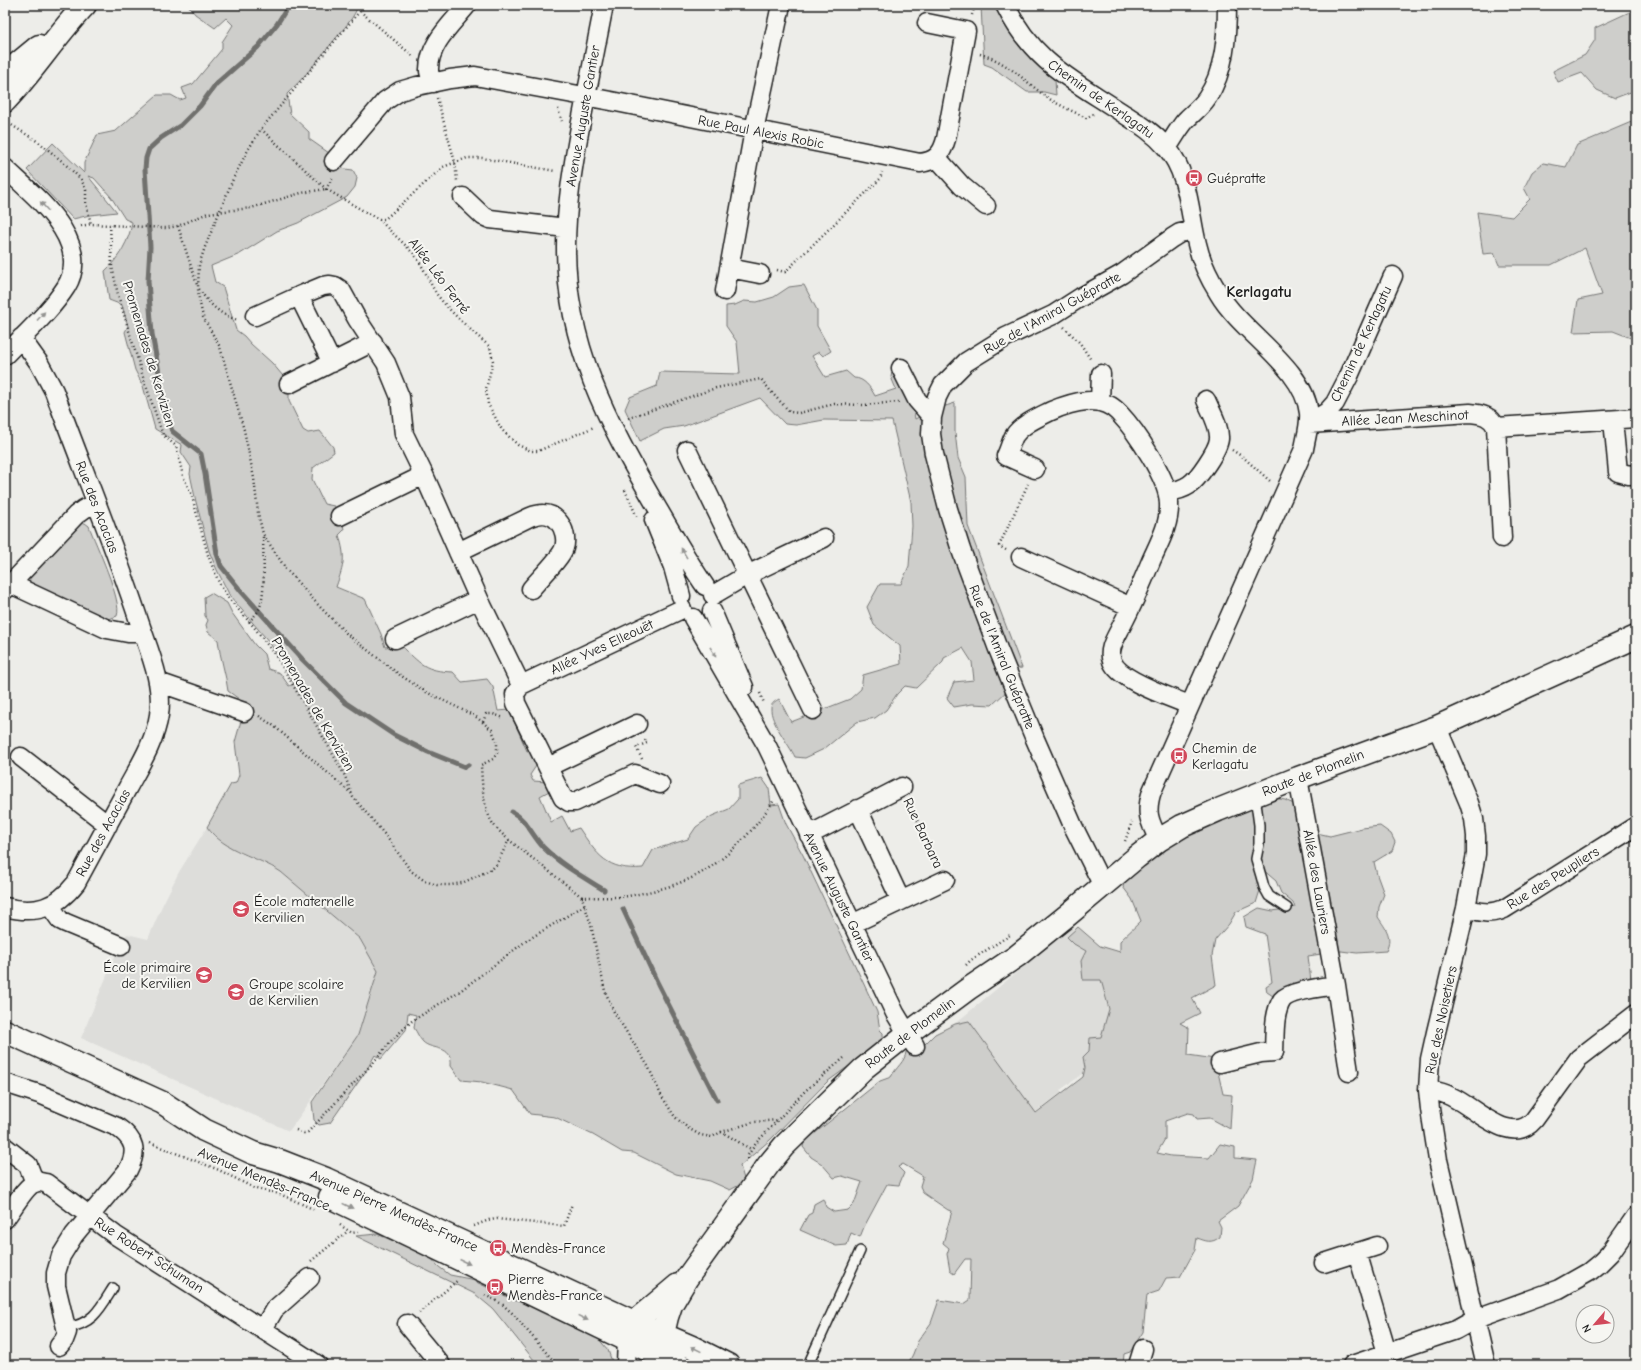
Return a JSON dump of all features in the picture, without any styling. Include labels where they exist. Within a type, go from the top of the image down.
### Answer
[{"type":"street","points":[[5,101],[68,23],[85,5]]},
{"type":"street","points":[[431,77],[433,49],[436,42],[467,5]]},
{"type":"street","name":"Avenue Auguste Gantier","points":[[604,5],[585,97],[567,208],[567,278],[573,317],[589,375],[620,417],[632,464],[673,567],[686,608],[767,746]]},
{"type":"street","points":[[725,291],[754,130],[781,5]]},
{"type":"street","name":"Chemin de Kerlagatu","points":[[1005,5],[1018,28],[1038,54],[1059,72],[1153,133],[1167,148],[1180,168],[1202,262],[1220,295],[1237,318],[1298,382],[1308,412],[1309,424],[1304,448],[1189,705],[1149,799],[1148,814],[1159,840]]},
{"type":"street","points":[[1167,148],[1185,121],[1200,108],[1215,84],[1220,68],[1227,32],[1227,5]]},
{"type":"street","points":[[5,74],[68,23]]},
{"type":"street","points":[[927,23],[966,31],[946,139],[943,150],[937,158],[962,186],[986,206]]},
{"type":"street","name":"Rue Paul Alexis Robic","points":[[334,161],[385,101],[400,91],[431,77],[450,79],[475,76],[920,163],[928,162],[937,158]]},
{"type":"street","points":[[1153,133],[1160,127],[1185,121]]},
{"type":"street","points":[[5,168],[40,201],[66,233],[73,262],[70,278],[60,294],[5,355]]},
{"type":"street","points":[[463,197],[483,216],[490,219],[566,228]]},
{"type":"street","name":"Rue de l'Amiral Guépratte","points":[[1105,885],[1099,878],[1074,828],[995,642],[961,550],[948,509],[934,454],[931,434],[932,417],[937,396],[943,385],[966,362],[1006,337],[1053,316],[1081,297],[1122,274],[1180,233],[1194,230]]},
{"type":"street","points":[[729,268],[760,274]]},
{"type":"street","name":"Chemin de Kerlagatu","points":[[1309,424],[1327,412],[1335,404],[1393,276]]},
{"type":"street","points":[[255,316],[323,286],[335,286],[341,290],[357,319],[386,363],[400,397],[404,434],[424,475],[479,599],[521,685],[515,694],[516,703],[563,798],[569,802],[575,802],[635,774],[653,781]]},
{"type":"street","points":[[299,296],[332,363]]},
{"type":"street","name":"Rue des Acacias","points":[[21,338],[39,363],[54,391],[130,593],[158,682],[161,701],[155,731],[141,763],[108,825],[76,883],[69,892],[50,906]]},
{"type":"street","points":[[289,384],[373,342]]},
{"type":"street","points":[[902,368],[917,400],[932,417]]},
{"type":"street","points":[[1100,402],[1101,374]]},
{"type":"street","points":[[1168,492],[1184,488],[1193,482],[1216,448],[1219,440],[1218,430],[1206,400]]},
{"type":"street","points":[[1035,469],[1006,456],[1014,437],[1019,430],[1030,422],[1073,403],[1086,401],[1100,402],[1110,406],[1126,421],[1139,440],[1164,480],[1170,504],[1167,524],[1110,653],[1117,671],[1128,679],[1189,705]]},
{"type":"street","name":"Allée Jean Meschinot","points":[[1309,424],[1470,413],[1485,416],[1493,422],[1496,427]]},
{"type":"street","points":[[1502,538],[1496,427],[1636,418]]},
{"type":"street","points":[[1613,420],[1618,472],[1629,475],[1636,474]]},
{"type":"street","points":[[687,450],[813,710]]},
{"type":"street","name":"Avenue Auguste Gantier","points":[[632,464],[710,597],[767,746],[895,1013],[911,1040]]},
{"type":"street","points":[[340,516],[424,475]]},
{"type":"street","points":[[96,502],[76,515],[8,587],[107,629],[128,633],[143,633]]},
{"type":"street","points":[[458,552],[530,516],[539,514],[555,518],[563,528],[564,548],[531,589]]},
{"type":"street","points":[[710,597],[700,584],[691,586],[684,591],[686,608],[704,618],[710,597],[747,575],[824,538]]},
{"type":"street","points":[[1021,557],[1131,607]]},
{"type":"street","points":[[395,639],[479,599]]},
{"type":"street","name":"Allée Yves Elleouët","points":[[521,685],[686,608]]},
{"type":"street","name":"Route de Plomelin","points":[[655,1351],[671,1305],[687,1278],[769,1164],[784,1146],[811,1120],[859,1088],[911,1040],[973,999],[1017,956],[1105,885],[1137,856],[1182,826],[1298,778],[1437,727],[1636,637]]},
{"type":"street","points":[[158,682],[244,712]]},
{"type":"street","points":[[548,767],[637,724]]},
{"type":"street","name":"Rue des Noisetiers","points":[[1437,727],[1469,803],[1474,819],[1476,854],[1466,908],[1430,1059],[1428,1090],[1438,1160],[1474,1320],[1486,1365]]},
{"type":"street","points":[[21,757],[108,825]]},
{"type":"street","name":"Allée des Lauriers","points":[[1298,778],[1336,985],[1349,1072]]},
{"type":"street","name":"Rue Barbara","points":[[809,835],[902,787]]},
{"type":"street","points":[[858,809],[901,901]]},
{"type":"street","name":"Rue des Peupliers","points":[[1466,908],[1481,912],[1493,913],[1504,909],[1636,826]]},
{"type":"street","name":"Rue Barbara","points":[[852,924],[945,880]]},
{"type":"street","points":[[5,907],[32,911],[50,906],[60,920],[121,946]]},
{"type":"street","points":[[1220,1063],[1261,1053],[1274,1052],[1277,1015],[1282,1000],[1292,994],[1336,985]]},
{"type":"street","points":[[1428,1090],[1452,1096],[1502,1127],[1516,1130],[1525,1129],[1534,1120],[1579,1058],[1636,1014]]},
{"type":"street","name":"Avenue Pierre Mendès-France","points":[[5,1031],[163,1104],[204,1130],[253,1153],[280,1161],[326,1179],[631,1330],[655,1351],[679,1365]]},
{"type":"street","name":"Avenue Pierre Mendès-France","points":[[5,1044],[157,1117],[177,1124],[204,1130]]},
{"type":"street","points":[[5,1083],[42,1095],[117,1127],[125,1132],[131,1140],[134,1154],[130,1166],[66,1246],[61,1256],[57,1268],[56,1286],[67,1332],[64,1340],[59,1346]]},
{"type":"street","points":[[5,1147],[28,1165],[35,1182],[5,1219]]},
{"type":"street","name":"Rue Robert Schuman","points":[[35,1182],[46,1184],[115,1235],[318,1365]]},
{"type":"street","points":[[1352,1365],[1456,1330],[1474,1320],[1559,1289],[1589,1272],[1610,1253],[1636,1216]]},
{"type":"street","points":[[1324,1263],[1377,1246]]},
{"type":"street","points":[[1357,1252],[1387,1353]]},
{"type":"street","points":[[263,1329],[274,1310],[310,1278]]},
{"type":"street","name":"Route de Plomelin","points":[[631,1330],[687,1278]]},
{"type":"street","points":[[407,1324],[441,1365]]},
{"type":"street","points":[[626,1365],[631,1330]]},
{"type":"street","name":"Avenue Pierre Mendès-France","points":[[655,1351],[728,1365]]},
{"type":"lane","points":[[1255,795],[1259,825],[1259,844],[1256,859],[1264,887],[1269,896],[1287,908]]},
{"type":"lane","points":[[808,1365],[860,1251]]},
{"type":"lane","points":[[66,1328],[82,1324],[94,1316],[113,1288]]},
{"type":"path","points":[[360,11],[431,77],[455,162],[457,185],[463,197]]},
{"type":"path","points":[[963,51],[981,55],[1004,64],[1047,97],[1086,118],[1100,110],[1106,102]]},
{"type":"path","points":[[5,121],[40,144],[63,162],[80,179],[86,190],[86,203],[91,224]]},
{"type":"path","name":"Allée Léo Ferré","points":[[261,129],[326,189],[379,219],[386,228],[414,254],[423,267],[438,296],[466,326],[490,347],[492,361],[486,389],[488,404],[496,422],[511,440],[524,448],[538,452],[620,417],[716,388],[761,379],[772,394],[790,412],[799,413],[834,404],[864,405],[917,400]]},
{"type":"path","points":[[760,274],[770,269],[785,272],[880,179],[885,156]]},
{"type":"path","points":[[379,219],[385,219],[430,177],[443,167],[467,158],[482,158],[556,171]]},
{"type":"path","points":[[66,233],[78,227],[91,224],[162,228],[178,226],[208,213],[251,208],[301,193],[326,189]]},
{"type":"path","name":"Promenades de Kervizien","points":[[110,225],[112,266],[118,295],[156,419],[163,435],[176,446],[183,476],[191,493],[208,555],[219,583],[229,599],[272,649],[330,749],[344,774],[352,794],[363,811],[372,820],[412,871],[425,881],[437,885],[462,883],[492,869],[509,840]]},
{"type":"path","points":[[178,226],[198,288],[209,304],[220,312],[236,320],[242,320],[255,316]]},
{"type":"path","points":[[1053,316],[1080,343],[1101,374]]},
{"type":"path","points":[[620,417],[630,426]]},
{"type":"path","points":[[1216,448],[1215,451],[1217,453],[1225,450],[1234,451],[1272,482],[1286,487]]},
{"type":"path","points":[[1021,557],[999,546],[1035,469]]},
{"type":"path","points":[[249,622],[259,608],[263,584],[263,534]]},
{"type":"path","points":[[244,712],[259,716],[270,723],[352,794]]},
{"type":"path","points":[[483,722],[486,714],[493,714],[520,723],[524,720]]},
{"type":"path","points":[[637,724],[647,743],[636,747],[653,781]]},
{"type":"path","name":"Rue Barbara","points":[[902,787],[945,880]]},
{"type":"path","points":[[582,897],[628,896],[665,888],[700,873],[720,860],[747,835],[766,813],[780,792],[787,788]]},
{"type":"path","points":[[1122,845],[1125,841],[1138,805],[1142,801],[1149,799]]},
{"type":"path","points":[[296,1130],[304,1134],[308,1132],[373,1063],[392,1040],[412,1021],[460,991],[526,941],[586,905]]},
{"type":"path","points":[[965,967],[971,960],[1014,931]]},
{"type":"path","points":[[721,1132],[732,1136],[749,1149],[752,1149]]},
{"type":"path","name":"Avenue Mendès-France","points":[[131,1140],[150,1143],[173,1151],[219,1170],[256,1189],[280,1194],[318,1211]]},
{"type":"path","points":[[470,1228],[489,1220],[497,1219],[564,1226],[572,1204]]},
{"type":"path","name":"Avenue Mendès-France","points":[[338,1223],[348,1231]]},
{"type":"path","points":[[310,1278],[303,1268],[348,1231],[352,1233],[360,1232]]},
{"type":"path","points":[[455,1274],[458,1280],[464,1283]]},
{"type":"path","points":[[407,1324],[458,1280]]},
{"type":"path","points":[[483,1294],[502,1304],[512,1313],[557,1365]]},
{"type":"shaded area","points":[[188,5],[358,5],[352,18],[346,26],[306,74],[287,94],[290,114],[309,132],[309,139],[329,153],[340,156],[338,163],[345,169],[353,170],[357,178],[355,187],[347,197],[298,223],[277,231],[240,254],[211,266],[215,282],[223,287],[236,330],[272,363],[283,376],[289,390],[289,401],[303,430],[308,433],[320,431],[333,447],[334,452],[313,468],[312,479],[324,504],[334,506],[343,523],[344,530],[339,535],[343,550],[343,561],[336,587],[365,599],[381,634],[385,647],[401,645],[418,662],[436,670],[453,672],[462,682],[487,679],[493,687],[498,711],[509,710],[527,751],[532,750],[538,763],[530,775],[533,781],[547,782],[551,790],[540,796],[551,822],[562,816],[570,831],[579,828],[598,853],[612,864],[620,867],[643,868],[653,850],[688,839],[696,827],[712,816],[729,809],[738,799],[738,785],[762,778],[769,788],[771,805],[779,804],[786,824],[803,855],[877,1012],[880,1030],[883,1033],[883,1041],[827,1082],[770,1140],[740,1166],[745,1182],[730,1190],[710,1181],[676,1174],[634,1153],[622,1152],[593,1135],[555,1117],[530,1114],[513,1090],[482,1082],[461,1080],[451,1066],[449,1054],[441,1049],[427,1045],[420,1039],[414,1028],[416,1015],[408,1013],[406,1030],[381,1059],[375,1055],[366,1071],[330,1123],[319,1125],[314,1120],[312,1102],[358,1035],[378,971],[360,939],[281,872],[272,866],[232,848],[214,835],[207,827],[231,784],[236,783],[239,775],[235,742],[244,710],[239,699],[228,691],[218,640],[208,632],[206,625],[208,620],[205,616],[204,597],[211,593],[227,603],[232,613],[255,645],[264,654],[268,669],[280,673],[289,686],[294,684],[270,643],[230,596],[217,570],[209,551],[196,502],[190,474],[191,467],[181,452],[182,445],[155,429],[143,386],[135,370],[125,332],[128,326],[122,305],[109,300],[105,271],[123,249],[129,236],[132,222],[125,219],[111,197],[94,178],[88,176],[117,212],[90,215],[73,219],[27,170],[53,143],[84,173],[84,163],[97,135],[116,131],[157,95],[171,95],[180,100],[186,98],[182,88],[193,84],[222,49],[222,42],[233,25],[226,18],[215,28],[195,14]]},
{"type":"shaded area","points":[[978,5],[999,5],[1055,80],[1056,95],[1044,92],[1027,92],[992,67],[984,64],[981,6]]},
{"type":"shaded area","points":[[1636,9],[1636,90],[1615,98],[1597,90],[1582,73],[1558,82],[1553,71],[1585,55],[1595,40],[1595,28]]},
{"type":"shaded area","points":[[1636,120],[1636,340],[1613,331],[1573,332],[1578,300],[1602,295],[1585,248],[1551,265],[1499,265],[1494,253],[1483,254],[1477,212],[1512,217],[1530,199],[1524,188],[1532,172],[1543,163],[1566,167],[1577,145]]},
{"type":"shaded area","points":[[804,285],[817,310],[817,326],[831,351],[823,356],[819,352],[812,356],[825,377],[846,371],[854,378],[858,378],[864,382],[875,396],[896,389],[891,377],[892,372],[908,365],[918,379],[911,394],[915,419],[933,410],[955,403],[955,432],[958,458],[966,477],[968,526],[1022,668],[1001,670],[1009,689],[992,705],[972,704],[954,707],[947,698],[954,682],[974,680],[972,662],[963,648],[944,658],[943,662],[916,688],[905,686],[897,694],[886,710],[875,718],[857,722],[824,749],[805,758],[795,757],[780,733],[771,714],[771,706],[773,703],[779,699],[791,722],[850,699],[861,689],[863,675],[901,664],[900,646],[874,625],[867,607],[880,584],[901,584],[909,566],[912,526],[911,502],[892,421],[824,420],[796,425],[785,424],[760,398],[684,426],[664,429],[640,441],[625,409],[630,397],[657,386],[660,372],[740,374],[737,342],[726,326],[726,306],[735,305],[744,301],[757,302],[774,297],[789,287]]},
{"type":"shaded area","points":[[81,523],[85,523],[89,526],[108,572],[116,598],[118,609],[117,616],[109,619],[103,618],[31,584],[29,577],[30,573]]},
{"type":"shaded area","points":[[1265,796],[1285,800],[1298,806],[1317,833],[1330,836],[1362,828],[1380,826],[1391,834],[1395,842],[1392,851],[1374,862],[1384,894],[1379,907],[1378,917],[1388,933],[1389,941],[1386,951],[1357,953],[1341,951],[1308,956],[1311,982],[1276,998],[1267,992],[1266,986],[1272,982],[1265,934],[1246,927],[1244,917],[1259,908],[1273,911],[1295,907],[1293,903],[1281,893],[1276,881],[1262,869],[1261,887],[1256,903],[1236,912],[1229,924],[1215,940],[1212,956],[1216,985],[1192,998],[1200,1013],[1180,1023],[1189,1028],[1188,1055],[1215,1059],[1223,1094],[1232,1095],[1230,1129],[1210,1118],[1197,1119],[1194,1114],[1188,1113],[1165,1121],[1165,1139],[1157,1153],[1171,1156],[1209,1158],[1220,1144],[1235,1147],[1235,1158],[1257,1160],[1253,1179],[1238,1206],[1218,1221],[1221,1227],[1220,1237],[1211,1241],[1197,1238],[1195,1250],[1180,1277],[1166,1278],[1159,1291],[1147,1295],[1143,1332],[1130,1352],[1124,1354],[1123,1365],[903,1365],[909,1362],[918,1341],[931,1323],[939,1300],[964,1304],[970,1300],[971,1259],[965,1259],[954,1274],[950,1271],[947,1254],[949,1248],[943,1243],[952,1211],[948,1210],[923,1193],[920,1186],[923,1176],[903,1164],[898,1167],[904,1173],[899,1185],[887,1184],[860,1237],[851,1233],[847,1245],[836,1246],[800,1230],[808,1215],[812,1213],[814,1204],[823,1199],[826,1207],[834,1212],[848,1210],[854,1204],[862,1182],[842,1176],[834,1178],[822,1164],[811,1157],[803,1147],[804,1142],[880,1081],[891,1077],[904,1059],[906,1052],[921,1048],[935,1034],[955,1024],[969,1021],[1036,1113],[1083,1077],[1085,1068],[1083,1057],[1089,1051],[1090,1038],[1101,1037],[1109,1009],[1101,980],[1083,980],[1081,961],[1086,951],[1074,944],[1067,937],[1078,927],[1100,946],[1120,952],[1120,941],[1141,921],[1132,899],[1123,887],[1126,878],[1156,851]]},
{"type":"shaded area","name":"Groupe scolaire de Kervilien","points":[[207,827],[213,835],[240,853],[269,864],[281,872],[360,939],[378,971],[358,1035],[289,1131],[81,1038],[118,949],[127,934],[148,939],[179,872]]},
{"type":"shaded area","points":[[1071,927],[1094,949],[1109,1013],[1095,1080],[1083,1074],[1060,1090],[1062,1092],[1021,1123],[952,1026]]},
{"type":"shaded area","points":[[377,1234],[429,1256],[439,1267],[450,1275],[470,1279],[516,1301],[521,1300],[597,1337],[608,1350],[613,1365],[538,1365],[493,1309],[475,1294],[356,1236]]},
{"type":"waterway","points":[[289,5],[277,24],[258,47],[216,84],[200,106],[181,125],[161,138],[149,149],[146,158],[145,169],[150,247],[148,281],[152,334],[167,417],[172,431],[201,454],[217,554],[221,566],[241,591],[303,660],[346,703],[394,735],[428,752],[465,767],[468,765]]},
{"type":"waterway","points":[[512,812],[517,815],[529,828],[543,847],[557,859],[604,890]]},
{"type":"waterway","points":[[623,909],[658,984],[717,1100]]},
{"type":"place","name":"Guépratte","points":[[1194,178]]},
{"type":"place","name":"Chemin de Kerlagatu","points":[[1179,756]]},
{"type":"place","name":"École maternelle Kervilien","points":[[241,909]]},
{"type":"place","name":"École primaire de Kervilien","points":[[204,975]]},
{"type":"place","name":"Groupe scolaire de Kervilien","points":[[236,992]]},
{"type":"place","name":"Mendès-France","points":[[498,1248]]},
{"type":"place","name":"Pierre Mendès-France","points":[[495,1287]]},
{"type":"district","name":"Kerlagatu","points":[[1259,292]]}]
